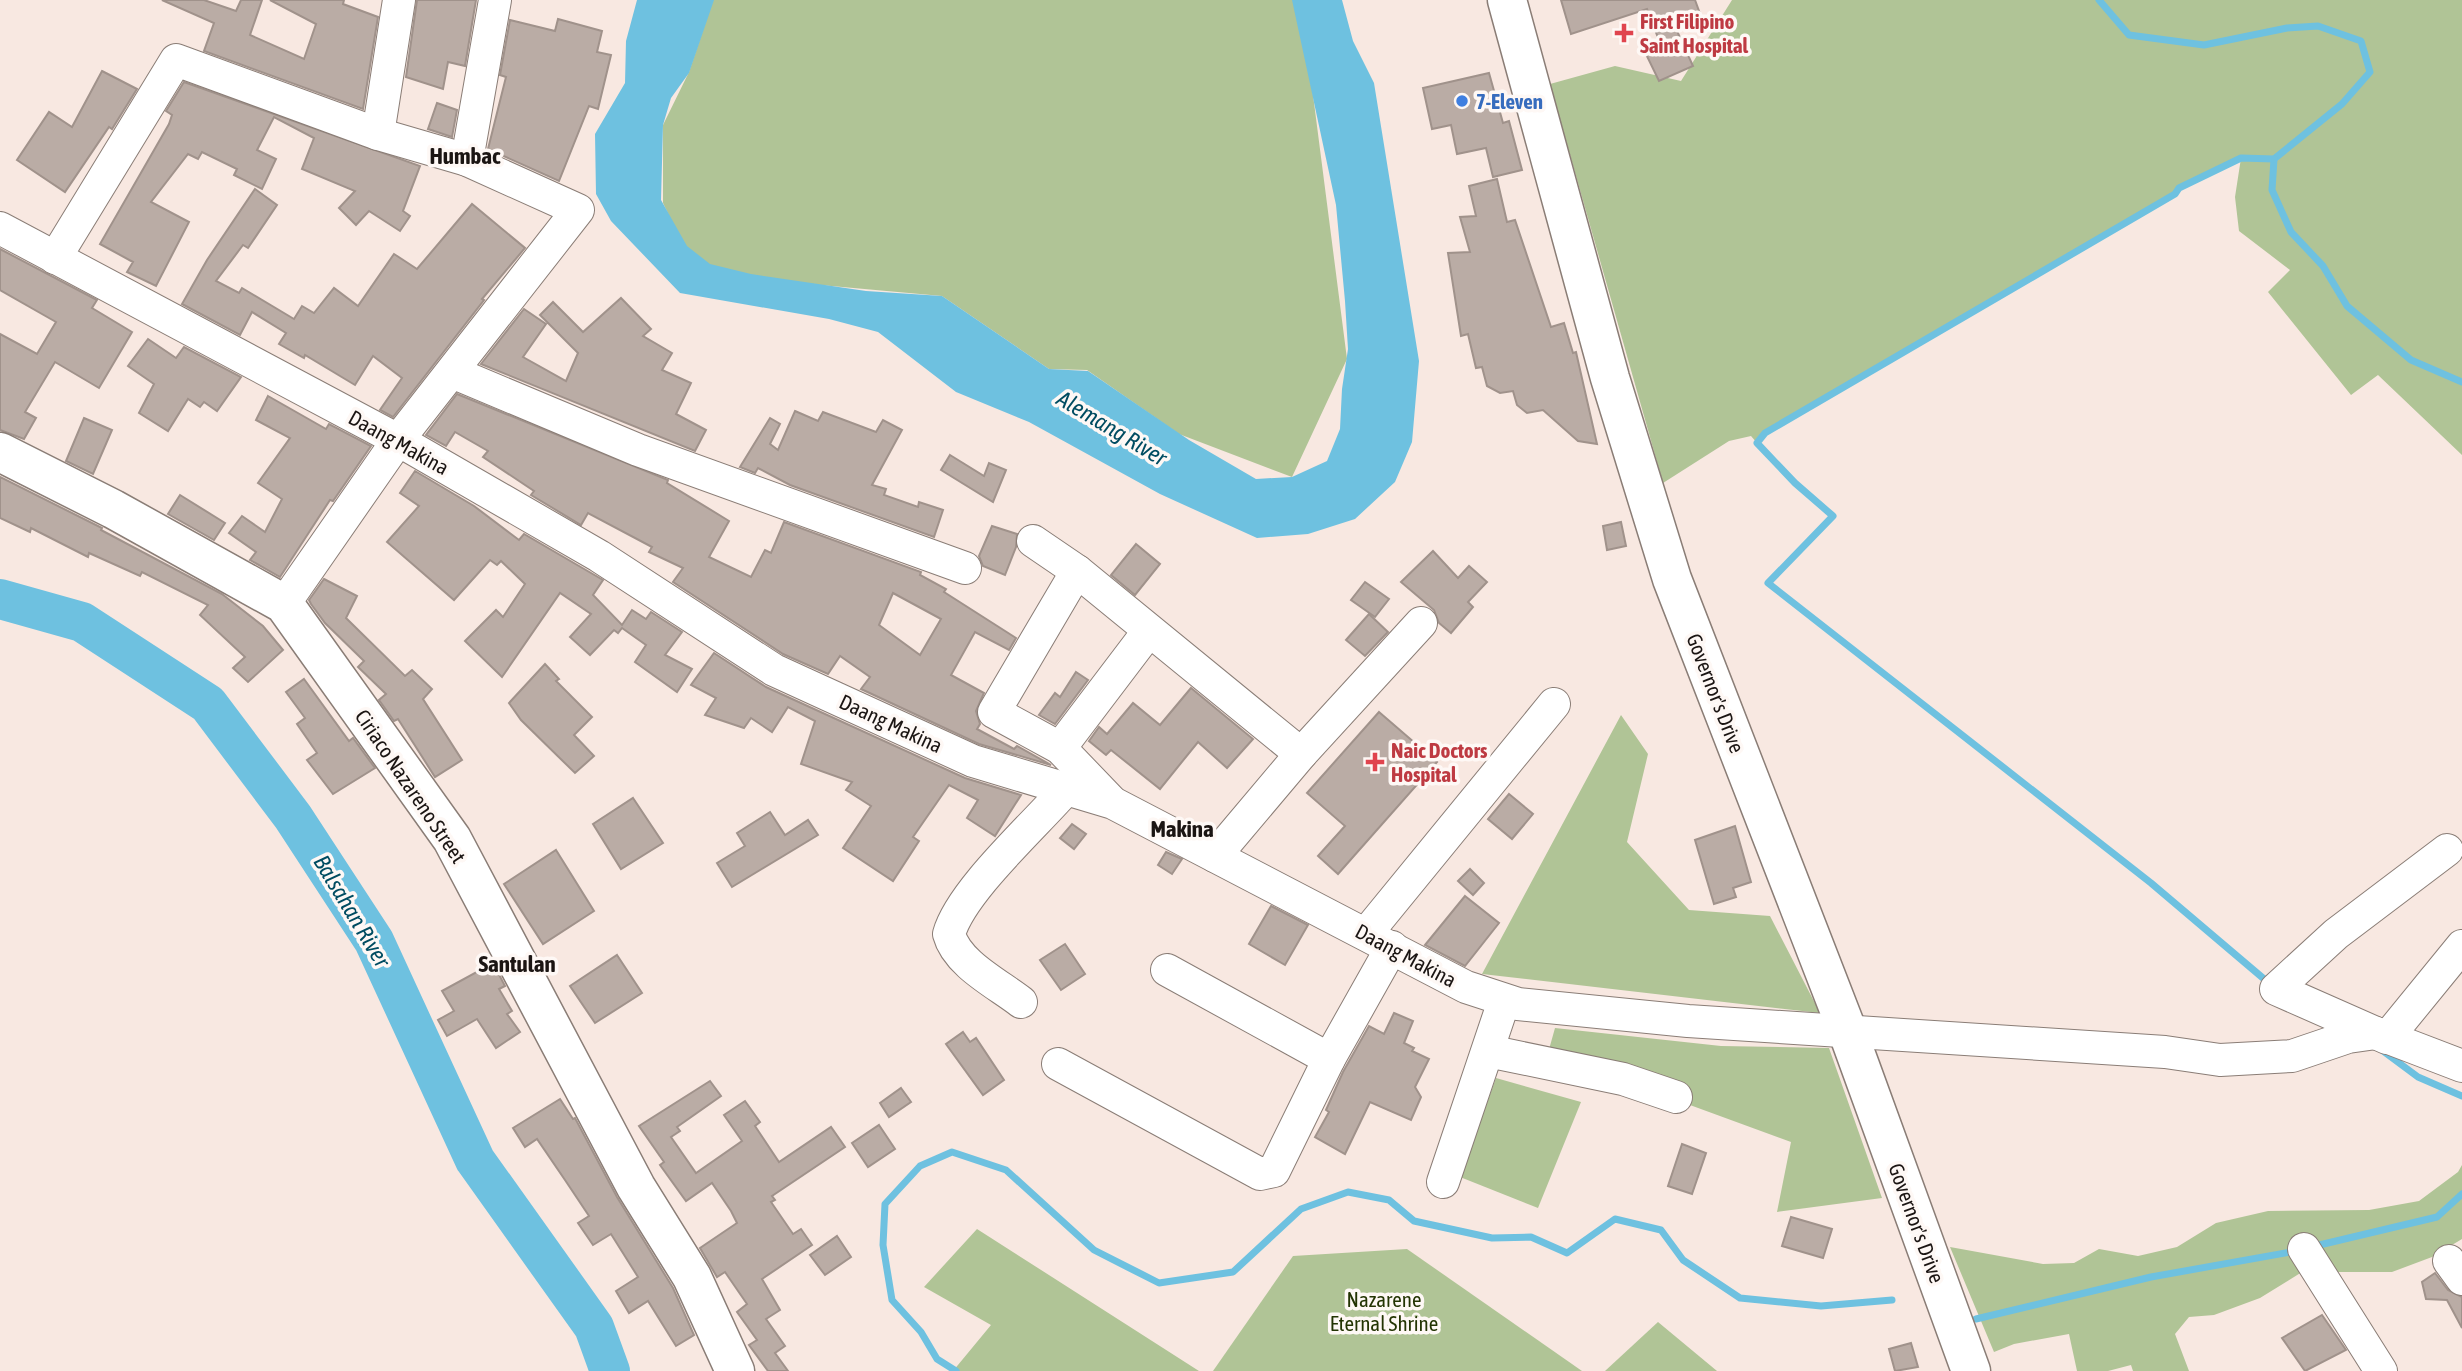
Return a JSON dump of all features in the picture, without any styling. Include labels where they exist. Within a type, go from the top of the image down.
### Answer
[{"type":"main road","name":"Governor's Drive","points":[[1507,0],[1610,378],[1672,579],[1847,1030],[1971,1371]]},
{"type":"main road","name":"Ciriaco Nazareno Street","points":[[0,452],[113,509],[284,604],[452,839],[636,1186],[692,1277],[735,1371]]},
{"type":"street","points":[[378,134],[399,0]]},
{"type":"street","points":[[467,160],[495,0]]},
{"type":"street","points":[[55,258],[176,61],[378,134],[467,160],[578,210],[398,440],[284,604]]},
{"type":"street","name":"Daang Makina","points":[[0,228],[398,440],[599,556],[774,670],[973,761],[1113,803],[1466,987],[1504,1001],[1688,1021],[2165,1052],[2220,1060],[2292,1056],[2364,1034],[2376,1033],[2388,1038]]},
{"type":"street","points":[[452,372],[638,450],[965,568]]},
{"type":"street","points":[[1033,541],[1077,571],[1148,632],[1301,754]]},
{"type":"street","points":[[1077,571],[994,712],[1060,748],[1113,803]]},
{"type":"street","points":[[1215,856],[1301,754],[1422,623]]},
{"type":"street","points":[[1060,748],[1148,632]]},
{"type":"street","points":[[1058,1064],[1260,1174],[1274,1171],[1329,1059],[1379,940],[1554,704]]},
{"type":"street","points":[[1021,1002],[967,960],[952,943],[949,934],[959,912],[986,877],[1066,789]]},
{"type":"street","points":[[2447,849],[2336,934],[2276,989],[2388,1038],[2462,1066]]},
{"type":"street","points":[[2388,1038],[2462,946]]},
{"type":"street","points":[[1167,970],[1329,1059]]},
{"type":"street","points":[[1443,1182],[1504,1001]]},
{"type":"street","points":[[1488,1051],[1623,1079],[1676,1097]]},
{"type":"street","points":[[2304,1249],[2381,1371]]},
{"type":"green space","points":[[713,0],[1294,0],[1313,95],[1347,359],[1292,477],[1179,434],[1087,370],[1049,369],[942,296],[697,274],[663,203],[663,125],[689,72]]},
{"type":"green space","points":[[1732,0],[2462,0],[2462,455],[2378,375],[2351,395],[2268,292],[2290,270],[2239,231],[2235,197],[2241,158],[2179,188],[2174,194],[1765,433],[1757,443],[1751,436],[1729,441],[1663,483],[1550,84],[1615,66],[1681,81]]},
{"type":"green space","points":[[1621,715],[1648,754],[1627,842],[1689,910],[1770,916],[1820,1013],[1482,974]]},
{"type":"green space","points":[[1555,1028],[1721,1046],[1829,1048],[1882,1198],[1777,1212],[1791,1142],[1548,1053]]},
{"type":"green space","points":[[1496,1078],[1581,1102],[1538,1208],[1460,1177]]},
{"type":"green space","points":[[2462,1165],[2462,1239],[2432,1257],[2392,1272],[2302,1272],[2260,1298],[2214,1315],[2189,1317],[2175,1334],[2189,1371],[2133,1371],[2131,1365],[2108,1371],[2077,1371],[2069,1334],[2014,1344],[1994,1352],[1950,1247],[2043,1264],[2074,1263],[2099,1249],[2138,1256],[2177,1247],[2216,1223],[2268,1211],[2369,1210],[2419,1201],[2458,1172]]},
{"type":"green space","points":[[977,1229],[1199,1371],[953,1371],[991,1325],[924,1287]]},
{"type":"green space","name":"Nazarene Eternal Shrine","points":[[1407,1249],[1582,1371],[1213,1371],[1293,1256]]},
{"type":"green space","points":[[1658,1322],[1717,1371],[1605,1371]]},
{"type":"water","name":"Alemang River","points":[[637,0],[714,0],[689,73],[671,98],[663,125],[661,200],[687,246],[710,264],[751,274],[866,291],[942,296],[1049,369],[1088,371],[1189,440],[1256,479],[1292,477],[1327,461],[1340,429],[1348,349],[1336,205],[1292,0],[1342,0],[1353,41],[1374,83],[1419,361],[1412,442],[1395,482],[1355,519],[1308,534],[1257,538],[1160,494],[1029,422],[956,392],[878,332],[829,319],[680,293],[611,221],[596,194],[595,134],[625,83],[626,41]]},
{"type":"building","points":[[162,0],[204,0],[236,11],[241,0],[262,0],[250,35],[304,59],[316,24],[270,0],[344,0],[343,4],[378,17],[363,109],[204,51],[214,23]]},
{"type":"building","points":[[417,0],[476,0],[465,66],[448,62],[443,89],[406,77]]},
{"type":"building","points":[[1561,0],[1695,0],[1703,22],[1677,31],[1693,66],[1659,81],[1644,50],[1660,43],[1647,9],[1571,34]]},
{"type":"building","points":[[558,19],[602,31],[597,52],[611,55],[598,109],[589,106],[559,181],[488,149],[506,77],[500,75],[510,20],[555,31]]},
{"type":"building","points":[[102,71],[137,89],[112,129],[109,127],[65,192],[17,160],[49,112],[72,127]]},
{"type":"building","points":[[1489,73],[1503,123],[1509,121],[1522,170],[1493,177],[1486,148],[1457,154],[1451,125],[1432,129],[1423,88]]},
{"type":"building","points":[[184,82],[420,166],[403,211],[410,216],[400,231],[369,211],[356,225],[339,208],[355,191],[302,169],[314,138],[274,117],[257,150],[276,159],[262,189],[234,175],[237,169],[202,152],[198,159],[188,154],[151,202],[189,222],[156,286],[127,272],[133,262],[100,244],[169,124],[172,115],[166,111]]},
{"type":"building","points":[[437,103],[457,110],[452,137],[428,129]]},
{"type":"building","points":[[1497,179],[1507,222],[1515,220],[1551,327],[1564,323],[1573,353],[1576,352],[1597,444],[1578,441],[1543,410],[1527,413],[1517,405],[1513,391],[1500,393],[1487,386],[1482,367],[1476,368],[1468,334],[1461,336],[1448,253],[1470,252],[1460,217],[1476,216],[1469,186]]},
{"type":"building","points":[[255,189],[277,205],[248,248],[243,245],[216,281],[239,293],[242,288],[294,319],[302,306],[314,313],[334,288],[358,306],[394,254],[417,269],[472,204],[525,248],[482,299],[484,300],[393,417],[380,410],[402,378],[373,356],[355,385],[305,355],[304,358],[279,344],[286,333],[252,312],[240,335],[182,304],[207,260]]},
{"type":"building","points":[[0,249],[97,300],[92,308],[132,332],[99,388],[55,362],[25,412],[36,418],[24,439],[0,430],[0,334],[37,354],[56,322],[0,290]]},
{"type":"building","points":[[621,298],[651,329],[643,336],[672,353],[662,370],[691,383],[676,414],[706,430],[695,451],[481,364],[524,309],[546,324],[523,357],[566,381],[578,353],[540,315],[553,302],[583,332]]},
{"type":"building","points":[[148,339],[176,358],[184,347],[241,377],[217,411],[204,402],[200,407],[188,399],[168,431],[139,413],[154,384],[128,366]]},
{"type":"building","points":[[457,394],[668,480],[667,483],[729,521],[709,557],[751,577],[765,550],[771,553],[784,522],[921,572],[920,575],[946,589],[944,592],[1016,638],[1009,650],[975,632],[951,675],[984,693],[976,711],[980,724],[977,729],[1014,749],[1017,746],[1051,765],[979,744],[861,689],[870,677],[840,656],[828,674],[783,654],[673,582],[683,568],[649,552],[652,547],[588,513],[581,525],[531,495],[534,491],[483,457],[488,451],[455,432],[446,446],[426,435]],"holes":[[[893,593],[941,619],[920,655],[879,625]]]},
{"type":"building","points":[[268,396],[326,429],[329,424],[371,446],[333,501],[330,500],[280,577],[250,560],[256,552],[229,533],[242,516],[265,532],[282,499],[258,483],[290,438],[256,420]]},
{"type":"building","points":[[795,411],[818,421],[823,412],[876,432],[883,420],[902,430],[872,485],[886,489],[884,495],[918,507],[919,502],[943,510],[934,537],[790,485],[758,468],[755,473],[740,467],[770,418],[780,424],[770,444],[778,450]]},
{"type":"building","points":[[84,418],[112,430],[93,474],[66,461]]},
{"type":"building","points":[[950,455],[984,476],[989,463],[1006,470],[993,502],[941,470]]},
{"type":"building","points":[[415,471],[474,506],[519,540],[524,534],[603,580],[593,595],[622,625],[632,610],[646,619],[651,612],[682,632],[665,655],[692,669],[677,692],[635,662],[646,645],[622,628],[618,633],[614,630],[590,655],[570,637],[591,614],[560,593],[502,677],[465,641],[496,610],[503,617],[525,584],[501,561],[497,565],[490,560],[454,600],[387,542],[419,506],[400,493]]},
{"type":"building","points":[[0,477],[102,528],[101,530],[222,594],[263,626],[283,650],[248,682],[233,668],[245,657],[200,615],[208,605],[142,572],[140,576],[89,553],[88,557],[31,528],[30,532],[0,518]]},
{"type":"building","points":[[180,495],[225,523],[214,540],[168,514]]},
{"type":"building","points":[[1621,522],[1626,546],[1607,550],[1603,526]]},
{"type":"building","points":[[992,526],[1017,534],[1016,547],[1005,575],[983,566],[979,556]]},
{"type":"building","points":[[1136,544],[1160,564],[1135,595],[1111,575]]},
{"type":"building","points":[[1433,551],[1458,578],[1469,566],[1487,582],[1468,602],[1473,607],[1451,633],[1439,623],[1434,610],[1401,582]]},
{"type":"building","points":[[324,579],[357,596],[346,618],[405,676],[412,670],[432,689],[423,699],[462,760],[435,777],[398,719],[394,721],[379,700],[386,694],[358,667],[364,661],[325,623],[311,604],[309,600]]},
{"type":"building","points":[[1365,582],[1389,599],[1375,617],[1351,600]]},
{"type":"building","points":[[1369,614],[1388,632],[1365,656],[1346,640]]},
{"type":"building","points":[[714,653],[766,687],[965,778],[1021,795],[995,836],[967,818],[978,800],[949,785],[913,837],[919,841],[893,881],[843,848],[871,806],[846,790],[852,782],[801,764],[815,721],[788,707],[772,732],[751,718],[744,728],[705,715],[716,698],[691,685]]},
{"type":"building","points":[[545,664],[559,679],[556,681],[592,717],[574,735],[594,756],[575,773],[521,720],[509,703]]},
{"type":"building","points":[[1076,672],[1088,680],[1055,724],[1039,715],[1055,693],[1060,697]]},
{"type":"building","points":[[304,679],[349,741],[353,738],[375,768],[333,794],[307,760],[317,753],[297,724],[305,718],[286,692]]},
{"type":"building","points":[[1191,688],[1253,739],[1227,768],[1198,742],[1160,789],[1111,750],[1106,755],[1089,741],[1099,727],[1107,734],[1133,703],[1160,725]]},
{"type":"building","points":[[1379,712],[1437,762],[1338,874],[1318,856],[1345,826],[1307,793]]},
{"type":"building","points":[[1509,794],[1533,814],[1512,839],[1488,819]]},
{"type":"building","points":[[633,798],[663,843],[621,869],[593,824]]},
{"type":"building","points":[[770,812],[785,835],[808,820],[818,835],[732,887],[717,863],[745,846],[737,833]]},
{"type":"building","points":[[1072,824],[1086,834],[1074,849],[1060,838]]},
{"type":"building","points":[[1735,826],[1751,882],[1733,888],[1736,897],[1714,904],[1695,840]]},
{"type":"building","points":[[556,850],[594,911],[543,944],[504,884]]},
{"type":"building","points":[[1166,852],[1182,859],[1172,874],[1158,865]]},
{"type":"building","points":[[1470,869],[1484,883],[1473,895],[1458,881]]},
{"type":"building","points":[[1465,896],[1499,923],[1465,966],[1425,945]]},
{"type":"building","points":[[1271,906],[1308,925],[1285,965],[1249,944]]},
{"type":"building","points":[[1065,944],[1085,974],[1061,990],[1040,960]]},
{"type":"building","points":[[617,955],[642,993],[595,1023],[570,986]]},
{"type":"building","points":[[493,963],[505,986],[499,989],[512,1011],[507,1014],[520,1032],[496,1048],[477,1019],[447,1036],[438,1020],[454,1011],[442,991]]},
{"type":"building","points":[[1394,1013],[1413,1021],[1404,1043],[1414,1048],[1412,1051],[1429,1059],[1415,1087],[1421,1097],[1411,1120],[1370,1102],[1345,1154],[1315,1137],[1329,1112],[1326,1110],[1343,1072],[1369,1026],[1384,1034]]},
{"type":"building","points":[[963,1032],[970,1042],[976,1038],[1004,1080],[983,1095],[946,1044]]},
{"type":"building","points":[[710,1081],[721,1096],[677,1127],[680,1131],[671,1137],[696,1173],[742,1141],[724,1115],[745,1101],[760,1122],[755,1126],[779,1162],[831,1127],[845,1147],[772,1196],[775,1200],[771,1202],[793,1234],[801,1229],[812,1245],[762,1279],[780,1310],[766,1319],[785,1346],[775,1353],[788,1371],[768,1371],[749,1345],[757,1340],[737,1312],[747,1304],[725,1272],[717,1277],[700,1248],[737,1223],[731,1211],[712,1183],[686,1201],[660,1165],[664,1162],[639,1126]]},
{"type":"building","points":[[901,1088],[911,1102],[889,1117],[880,1103]]},
{"type":"building","points":[[560,1099],[573,1119],[575,1118],[617,1197],[673,1288],[694,1335],[676,1346],[648,1301],[629,1313],[616,1291],[638,1277],[611,1234],[593,1245],[578,1223],[589,1216],[537,1139],[525,1147],[513,1128]]},
{"type":"building","points":[[879,1125],[895,1149],[868,1167],[852,1143]]},
{"type":"building","points":[[1682,1144],[1706,1153],[1692,1194],[1668,1186]]},
{"type":"building","points":[[1791,1217],[1832,1229],[1823,1258],[1782,1246]]},
{"type":"building","points":[[837,1236],[851,1257],[825,1275],[810,1255]]},
{"type":"building","points":[[2435,1273],[2448,1290],[2462,1297],[2462,1328],[2447,1300],[2426,1299],[2422,1282]]},
{"type":"building","points":[[2322,1315],[2346,1350],[2305,1371],[2282,1338]]},
{"type":"building","points":[[1911,1343],[1918,1367],[1895,1371],[1889,1349]]},
{"type":"waterway","points":[[2099,0],[2129,35],[2204,45],[2287,28],[2318,26],[2361,41],[2370,72],[2342,104],[2274,159],[2272,190],[2291,232],[2323,266],[2347,306],[2411,360],[2462,382]]},
{"type":"waterway","points":[[2270,984],[2151,883],[1768,583],[1833,516],[1795,483],[1757,443],[1765,433],[2175,194],[2179,188],[2241,158],[2274,159]]},
{"type":"waterway","name":"Balsahan River","points":[[0,599],[82,622],[208,704],[293,817],[374,941],[475,1160],[594,1327],[610,1371]]},
{"type":"waterway","points":[[2383,1051],[2418,1077],[2462,1096]]},
{"type":"waterway","points":[[956,1371],[937,1359],[921,1332],[892,1300],[883,1245],[885,1204],[920,1166],[952,1152],[1006,1170],[1094,1250],[1159,1283],[1233,1272],[1301,1209],[1348,1192],[1389,1200],[1414,1221],[1492,1238],[1531,1237],[1567,1253],[1615,1219],[1661,1230],[1683,1260],[1740,1298],[1821,1306],[1892,1300]]},
{"type":"waterway","points":[[2311,1247],[2437,1217],[2462,1194]]},
{"type":"waterway","points":[[1976,1319],[2151,1277],[2296,1251]]},
{"type":"place","name":"First Filipino Saint Hospital","points":[[1624,33]]},
{"type":"place","name":"7-Eleven","points":[[1462,101]]},
{"type":"place","name":"Naic Doctors Hospital","points":[[1375,762]]},
{"type":"district","name":"Humbac","points":[[465,156]]},
{"type":"district","name":"Makina","points":[[1182,829]]},
{"type":"district","name":"Santulan","points":[[517,964]]}]
